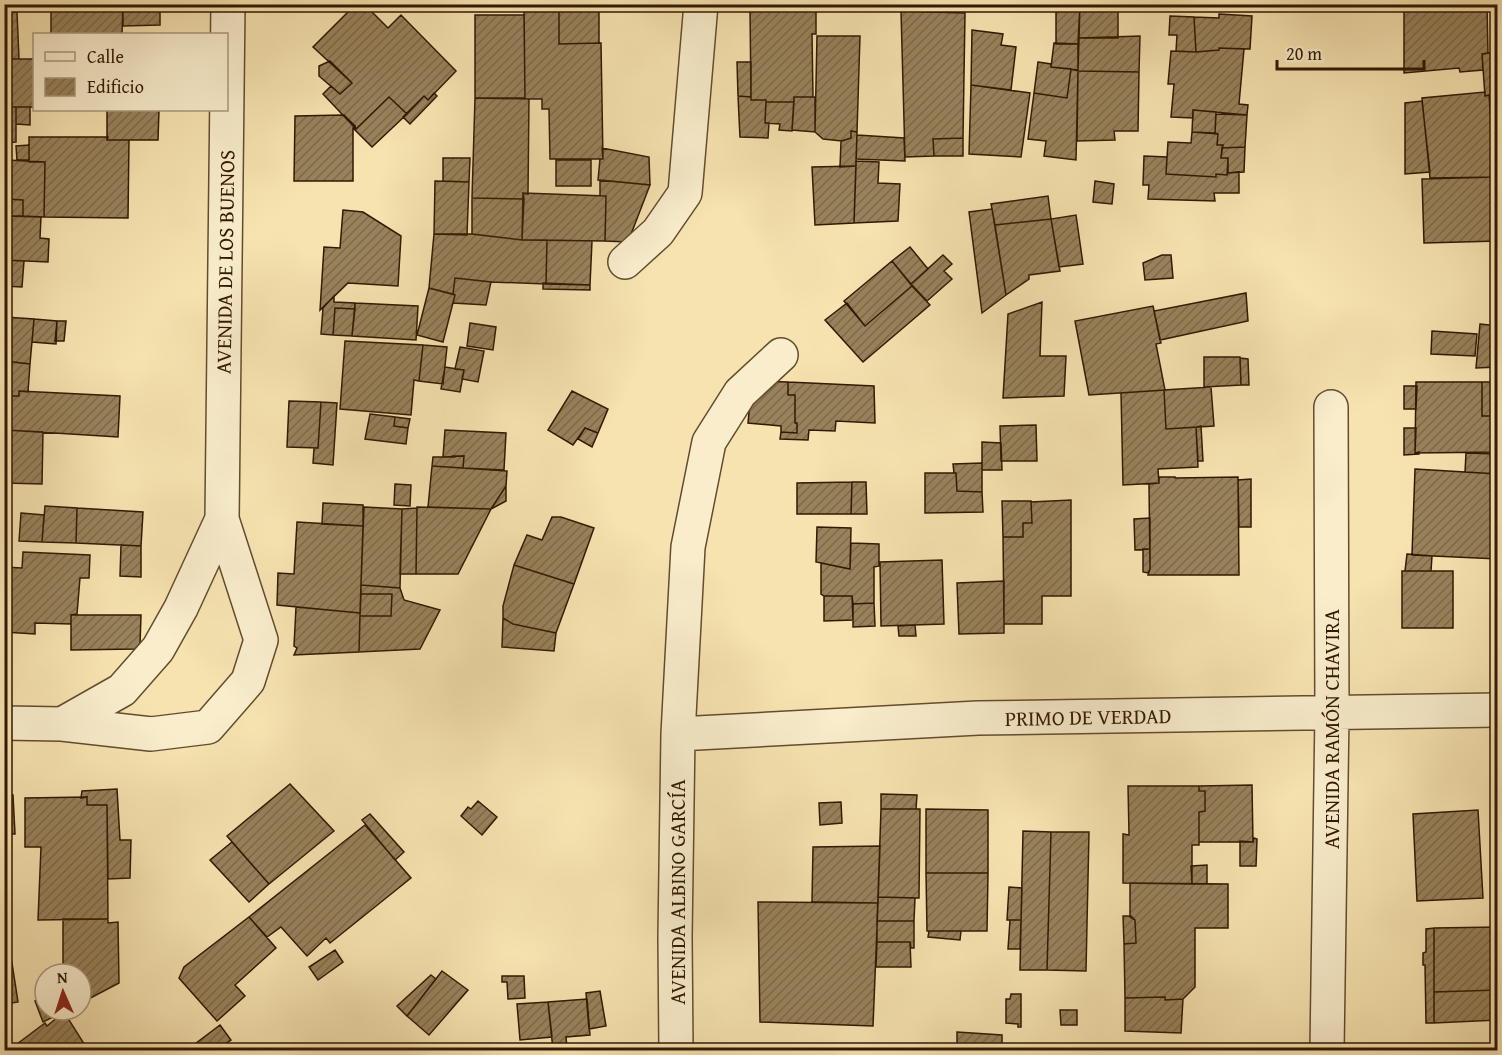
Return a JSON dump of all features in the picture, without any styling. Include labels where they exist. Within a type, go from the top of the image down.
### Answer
[{"type":"street","name":"AVENIDA DE LOS BUENOS","points":[[228,4],[228,33]]},
{"type":"street","points":[[624,262],[658,232],[684,193],[701,4]]},
{"type":"street","name":"AVENIDA DE LOS BUENOS","points":[[62,724],[151,734],[208,727],[248,681],[261,640],[222,519],[227,111]]},
{"type":"street","name":"AVENIDA ALBINO GARCÍA","points":[[676,1050],[678,734],[688,547],[709,442],[740,393],[781,354]]},
{"type":"street","name":"AVENIDA RAMÓN CHAVIRA","points":[[1327,1050],[1332,713],[1331,407]]},
{"type":"street","name":"AVENIDA DE LOS BUENOS","points":[[62,724],[122,690],[158,649],[181,608],[222,519]]},
{"type":"street","name":"PRIMO DE VERDAD","points":[[678,734],[978,718],[1497,710]]},
{"type":"street","points":[[4,723],[62,724]]},
{"type":"building","points":[[4,4],[17,4],[17,12],[4,12]]},
{"type":"building","points":[[51,4],[123,4],[122,33],[51,33]]},
{"type":"building","points":[[123,4],[160,4],[160,25],[123,26]]},
{"type":"building","points":[[356,4],[364,4],[388,28],[401,15],[456,71],[428,100],[424,96],[407,114],[389,97],[356,129],[323,94],[331,86],[340,94],[352,83],[313,47]]},
{"type":"building","points":[[524,4],[559,4],[559,44],[601,43],[603,159],[550,159],[549,109],[542,109],[542,99],[525,99]]},
{"type":"building","points":[[562,4],[601,4],[601,8],[561,9]]},
{"type":"building","points":[[926,4],[943,4],[943,12],[925,12]]},
{"type":"building","points":[[1056,4],[1080,4],[1078,44],[1056,44]]},
{"type":"building","points":[[1080,4],[1118,4],[1118,38],[1079,38]]},
{"type":"building","points":[[1404,4],[1487,4],[1488,53],[1482,54],[1483,70],[1460,72],[1459,68],[1404,73]]},
{"type":"building","points":[[599,8],[599,43],[559,44],[559,9]]},
{"type":"building","points":[[816,8],[816,34],[812,34],[813,97],[794,97],[794,102],[751,100],[750,9]]},
{"type":"building","points":[[901,11],[965,13],[963,138],[933,139],[934,156],[905,157]]},
{"type":"building","points":[[4,12],[17,12],[19,59],[4,59]]},
{"type":"building","points":[[1219,14],[1252,16],[1250,49],[1219,48],[1219,50],[1196,52],[1194,17],[1219,18]]},
{"type":"building","points":[[475,15],[524,15],[525,98],[475,98]]},
{"type":"building","points":[[1170,16],[1194,17],[1196,52],[1176,51],[1177,35],[1169,35]]},
{"type":"building","points":[[972,30],[1003,34],[1001,45],[1016,47],[1011,90],[971,85]]},
{"type":"building","points":[[817,36],[860,36],[857,132],[851,131],[851,138],[842,141],[823,139],[815,132]]},
{"type":"building","points":[[1140,36],[1139,72],[1078,71],[1079,38]]},
{"type":"building","points":[[1054,43],[1078,44],[1078,70],[1051,67]]},
{"type":"building","points":[[1219,48],[1244,49],[1239,104],[1248,105],[1247,115],[1193,110],[1193,118],[1171,117],[1174,84],[1168,84],[1171,51],[1196,52],[1219,50]]},
{"type":"building","points":[[1498,52],[1498,133],[1492,134],[1489,95],[1485,96],[1482,54]]},
{"type":"building","points":[[4,59],[33,59],[33,107],[4,107]]},
{"type":"building","points":[[330,61],[352,83],[340,94],[319,76],[319,66]]},
{"type":"building","points":[[737,62],[751,62],[751,97],[738,96]]},
{"type":"building","points":[[1038,62],[1051,64],[1051,67],[1071,69],[1067,98],[1034,93]]},
{"type":"building","points":[[1071,69],[1078,71],[1076,160],[1044,156],[1046,141],[1028,139],[1034,93],[1067,98]]},
{"type":"building","points":[[1078,71],[1139,72],[1138,131],[1114,131],[1115,140],[1077,141]]},
{"type":"building","points":[[971,85],[1030,93],[1021,157],[969,154]]},
{"type":"building","points":[[1485,92],[1485,96],[1489,95],[1492,134],[1495,133],[1498,177],[1430,178],[1422,98]]},
{"type":"building","points":[[434,93],[437,96],[410,124],[403,117],[424,96],[428,100]]},
{"type":"building","points":[[738,96],[751,97],[751,100],[766,100],[765,123],[769,123],[768,138],[740,137]]},
{"type":"building","points":[[389,97],[407,114],[372,147],[353,128],[355,126],[356,129]]},
{"type":"building","points":[[794,97],[815,97],[815,132],[792,130]]},
{"type":"building","points":[[475,98],[529,99],[528,194],[523,193],[524,199],[472,198]]},
{"type":"building","points":[[1422,101],[1430,172],[1405,174],[1405,103]]},
{"type":"building","points":[[766,102],[794,102],[792,131],[779,130],[780,124],[765,123]]},
{"type":"building","points":[[4,107],[16,107],[16,142],[4,143]]},
{"type":"building","points":[[16,107],[30,107],[30,125],[16,124]]},
{"type":"building","points":[[1193,110],[1216,112],[1215,133],[1192,132]]},
{"type":"building","points":[[107,111],[159,111],[158,140],[107,140]]},
{"type":"building","points":[[1216,114],[1247,115],[1245,147],[1222,148],[1223,145],[1217,145]]},
{"type":"building","points":[[344,115],[355,126],[353,128],[353,181],[294,181],[295,116]]},
{"type":"building","points":[[851,131],[857,132],[856,166],[840,167],[841,141],[851,138]]},
{"type":"building","points":[[1192,132],[1218,134],[1217,145],[1223,145],[1221,158],[1228,158],[1227,175],[1216,174],[1216,177],[1166,174],[1168,142],[1191,143]]},
{"type":"building","points":[[857,135],[904,138],[905,161],[856,159]]},
{"type":"building","points":[[29,137],[108,137],[107,140],[129,140],[128,218],[44,217],[45,162],[29,162]]},
{"type":"building","points":[[963,138],[963,156],[934,156],[933,139]]},
{"type":"building","points":[[29,145],[29,160],[17,160],[16,146]]},
{"type":"building","points":[[1245,147],[1244,172],[1228,173],[1228,158],[1221,158],[1222,148]]},
{"type":"building","points":[[602,148],[649,157],[650,185],[598,180],[600,159],[603,159]]},
{"type":"building","points":[[1144,156],[1167,157],[1166,174],[1216,177],[1216,174],[1227,175],[1239,172],[1239,193],[1214,193],[1215,201],[1148,199],[1149,185],[1143,185]]},
{"type":"building","points":[[443,158],[470,158],[469,182],[443,181]]},
{"type":"building","points":[[7,160],[45,162],[44,217],[23,216],[23,200],[6,199]]},
{"type":"building","points":[[556,160],[591,160],[591,186],[556,186]]},
{"type":"building","points":[[856,161],[879,162],[878,183],[900,184],[898,221],[854,223]]},
{"type":"building","points":[[856,166],[854,223],[815,225],[812,167]]},
{"type":"building","points":[[1498,177],[1498,241],[1424,243],[1422,179]]},
{"type":"building","points":[[600,180],[650,185],[628,242],[605,241],[606,196],[600,196]]},
{"type":"building","points":[[435,181],[469,182],[467,235],[434,234]]},
{"type":"building","points":[[1095,181],[1114,184],[1112,204],[1093,202]]},
{"type":"building","points":[[523,193],[606,196],[605,241],[522,240]]},
{"type":"building","points":[[1048,196],[1051,219],[995,225],[991,204]]},
{"type":"building","points":[[472,198],[524,199],[522,240],[472,234]]},
{"type":"building","points":[[6,199],[23,200],[23,216],[6,216]]},
{"type":"building","points":[[992,209],[1006,295],[982,313],[969,212]]},
{"type":"building","points":[[343,210],[363,212],[401,236],[398,286],[348,283],[320,310],[324,247],[340,248]]},
{"type":"building","points":[[1076,215],[1083,264],[1059,267],[1051,219]]},
{"type":"building","points":[[4,216],[41,217],[40,238],[49,239],[48,262],[4,260]]},
{"type":"building","points":[[1051,219],[1060,271],[1029,275],[1029,279],[1006,295],[995,225]]},
{"type":"building","points":[[434,234],[472,234],[522,240],[547,240],[546,284],[455,278],[453,294],[429,288]]},
{"type":"building","points":[[547,240],[592,241],[590,285],[546,284]]},
{"type":"building","points":[[910,247],[928,269],[911,284],[892,261]]},
{"type":"building","points":[[943,255],[952,264],[944,271],[952,279],[927,301],[911,284]]},
{"type":"building","points":[[1162,255],[1171,255],[1173,278],[1145,280],[1143,263]]},
{"type":"building","points":[[4,260],[24,261],[22,287],[4,286]]},
{"type":"building","points":[[892,261],[912,286],[865,326],[844,301]]},
{"type":"building","points":[[455,278],[491,282],[486,305],[453,303]]},
{"type":"building","points":[[543,283],[590,285],[590,290],[543,289]]},
{"type":"building","points":[[912,286],[930,305],[863,362],[825,320],[847,303],[865,326]]},
{"type":"building","points":[[429,288],[455,295],[443,342],[417,335]]},
{"type":"building","points":[[1246,293],[1248,321],[1160,340],[1154,311]]},
{"type":"building","points":[[334,296],[334,302],[355,303],[355,309],[335,308],[333,335],[321,334],[323,308]]},
{"type":"building","points":[[1042,302],[1040,356],[1066,356],[1064,396],[1003,398],[1008,314]]},
{"type":"building","points":[[355,303],[418,306],[416,340],[352,336]]},
{"type":"building","points":[[1153,306],[1161,343],[1156,344],[1165,390],[1089,395],[1075,321]]},
{"type":"building","points":[[335,308],[355,309],[352,336],[333,335]]},
{"type":"building","points":[[4,317],[34,319],[30,364],[4,361]]},
{"type":"building","points":[[34,319],[57,321],[56,344],[32,342]]},
{"type":"building","points":[[57,321],[66,321],[64,341],[55,341]]},
{"type":"building","points":[[470,323],[496,327],[493,350],[467,346]]},
{"type":"building","points":[[1480,324],[1498,326],[1498,367],[1476,368]]},
{"type":"building","points":[[1432,331],[1477,334],[1475,356],[1431,354]]},
{"type":"building","points":[[345,341],[423,345],[419,381],[414,380],[411,415],[340,409]]},
{"type":"building","points":[[423,345],[447,347],[443,384],[419,381]]},
{"type":"building","points":[[460,347],[484,351],[478,382],[462,379],[464,370],[455,369]]},
{"type":"building","points":[[1204,357],[1240,357],[1241,385],[1204,387]]},
{"type":"building","points":[[1240,358],[1248,359],[1249,385],[1241,385]]},
{"type":"building","points":[[4,361],[30,364],[28,392],[19,391],[19,396],[9,396],[7,430],[4,430]]},
{"type":"building","points":[[445,367],[464,370],[460,392],[441,389]]},
{"type":"building","points":[[1494,367],[1498,367],[1498,416],[1494,416]]},
{"type":"building","points":[[752,381],[788,382],[788,395],[795,395],[797,433],[781,432],[781,426],[748,423]]},
{"type":"building","points":[[788,382],[874,386],[875,423],[836,421],[835,431],[809,430],[808,440],[780,439],[781,432],[797,433],[795,395],[788,395]]},
{"type":"building","points":[[1416,382],[1482,382],[1482,416],[1498,416],[1498,452],[1415,453]]},
{"type":"building","points":[[1482,382],[1494,382],[1494,416],[1482,416]]},
{"type":"building","points":[[1404,386],[1417,386],[1416,409],[1404,409]]},
{"type":"building","points":[[1211,387],[1214,426],[1166,429],[1164,390]]},
{"type":"building","points":[[1164,390],[1166,429],[1196,427],[1198,467],[1158,469],[1159,483],[1123,485],[1121,393]]},
{"type":"building","points":[[19,391],[120,396],[118,437],[7,430],[9,396],[19,396]]},
{"type":"building","points":[[572,391],[608,409],[598,433],[585,428],[573,445],[548,430]]},
{"type":"building","points":[[289,401],[321,402],[318,448],[287,447]]},
{"type":"building","points":[[321,402],[337,403],[333,465],[313,463],[314,448],[318,448]]},
{"type":"building","points":[[370,414],[395,417],[394,426],[408,428],[406,444],[365,439]]},
{"type":"building","points":[[395,417],[410,419],[408,428],[394,426]]},
{"type":"building","points":[[1036,425],[1037,461],[1001,461],[1000,426]]},
{"type":"building","points":[[1201,426],[1203,461],[1198,461],[1196,427]]},
{"type":"building","points":[[585,428],[598,433],[592,447],[578,439]]},
{"type":"building","points":[[1404,428],[1416,428],[1415,453],[1419,452],[1419,454],[1404,455]]},
{"type":"building","points":[[4,430],[43,432],[42,484],[4,483]]},
{"type":"building","points":[[445,430],[506,433],[504,470],[463,468],[464,456],[443,457]]},
{"type":"building","points":[[982,442],[1001,443],[1002,470],[982,470]]},
{"type":"building","points":[[1466,453],[1498,454],[1498,474],[1465,472]]},
{"type":"building","points":[[464,456],[463,468],[432,466],[433,457]]},
{"type":"building","points":[[982,463],[982,492],[957,491],[953,464]]},
{"type":"building","points":[[432,466],[507,471],[506,486],[491,509],[428,507]]},
{"type":"building","points":[[1415,469],[1498,474],[1498,559],[1412,555]]},
{"type":"building","points":[[925,473],[956,473],[957,491],[982,492],[983,512],[925,513]]},
{"type":"building","points":[[1159,477],[1238,477],[1239,575],[1148,575],[1150,569],[1149,484],[1159,483]]},
{"type":"building","points":[[1251,479],[1251,527],[1239,527],[1238,480]]},
{"type":"building","points":[[852,482],[866,482],[867,514],[851,514]]},
{"type":"building","points":[[852,482],[851,514],[797,514],[797,483]]},
{"type":"building","points":[[395,484],[411,485],[410,506],[394,505]]},
{"type":"building","points":[[506,486],[506,501],[491,509]]},
{"type":"building","points":[[1071,500],[1071,596],[1042,596],[1042,624],[1004,624],[1003,537],[1023,537],[1023,523],[1032,523],[1031,502]]},
{"type":"building","points":[[1002,501],[1031,501],[1032,523],[1023,523],[1023,537],[1003,537]]},
{"type":"building","points":[[323,503],[363,505],[363,526],[322,524]]},
{"type":"building","points":[[45,506],[77,508],[76,543],[42,542]]},
{"type":"building","points":[[364,507],[402,509],[400,588],[361,585]]},
{"type":"building","points":[[417,507],[491,509],[458,574],[416,574]]},
{"type":"building","points":[[77,508],[143,512],[141,546],[76,543]]},
{"type":"building","points":[[417,508],[416,574],[400,574],[402,509]]},
{"type":"building","points":[[21,513],[44,515],[42,542],[19,541]]},
{"type":"building","points":[[552,517],[561,517],[594,528],[574,584],[514,565],[527,535],[542,540]]},
{"type":"building","points":[[1150,518],[1150,549],[1135,550],[1134,519]]},
{"type":"building","points":[[297,522],[363,526],[360,613],[277,605],[278,573],[294,574]]},
{"type":"building","points":[[817,527],[851,528],[850,569],[816,562]]},
{"type":"building","points":[[851,543],[879,544],[879,566],[874,567],[874,603],[853,604],[852,596],[824,596],[821,594],[821,563],[850,569]]},
{"type":"building","points":[[121,545],[141,546],[141,577],[120,576]]},
{"type":"building","points":[[1143,549],[1150,549],[1148,573],[1143,572]]},
{"type":"building","points":[[23,552],[90,555],[89,578],[80,578],[77,614],[71,615],[71,624],[35,623],[35,634],[4,632],[4,567],[22,568]]},
{"type":"building","points":[[1407,554],[1432,556],[1431,571],[1405,571]]},
{"type":"building","points":[[942,560],[944,624],[881,626],[880,562]]},
{"type":"building","points":[[514,565],[574,584],[556,633],[513,624],[503,618],[503,606]]},
{"type":"building","points":[[1402,571],[1453,571],[1453,628],[1402,628]]},
{"type":"building","points":[[1004,581],[1004,633],[959,634],[957,583]]},
{"type":"building","points":[[361,585],[400,588],[404,600],[440,610],[420,649],[359,652],[360,616],[391,616],[392,594],[361,594]]},
{"type":"building","points":[[361,594],[392,594],[391,616],[360,616]]},
{"type":"building","points":[[824,596],[852,596],[853,620],[824,621]]},
{"type":"building","points":[[874,603],[875,626],[853,627],[853,604]]},
{"type":"building","points":[[296,607],[360,613],[359,652],[294,655],[297,648],[294,646]]},
{"type":"building","points":[[71,615],[141,615],[140,645],[136,649],[71,650]]},
{"type":"building","points":[[503,618],[513,624],[556,633],[554,651],[502,647]]},
{"type":"building","points":[[915,625],[916,636],[899,636],[898,626]]},
{"type":"building","points":[[290,784],[334,831],[269,884],[227,836]]},
{"type":"building","points":[[1252,785],[1253,842],[1199,842],[1199,812],[1205,811],[1205,791],[1199,791],[1199,786]]},
{"type":"building","points":[[1128,786],[1199,786],[1199,791],[1205,791],[1205,811],[1199,812],[1199,845],[1192,845],[1192,884],[1123,883],[1123,834],[1129,835]]},
{"type":"building","points":[[117,789],[120,840],[131,840],[130,878],[108,879],[107,805],[87,805],[87,797],[81,798],[82,791]]},
{"type":"building","points":[[881,794],[917,795],[916,809],[881,809]]},
{"type":"building","points":[[4,795],[13,795],[15,834],[9,834],[11,876],[4,877]]},
{"type":"building","points":[[87,797],[87,805],[107,805],[108,919],[38,920],[41,847],[25,847],[25,798]]},
{"type":"building","points":[[478,801],[497,817],[482,835],[461,816],[468,807],[471,809]]},
{"type":"building","points":[[841,802],[842,823],[820,825],[819,803]]},
{"type":"building","points":[[881,809],[920,809],[919,898],[878,897]]},
{"type":"building","points":[[926,809],[988,810],[988,873],[926,873]]},
{"type":"building","points":[[1478,810],[1483,898],[1417,901],[1413,814]]},
{"type":"building","points":[[370,814],[404,852],[395,860],[362,820]]},
{"type":"building","points":[[365,825],[411,878],[330,943],[326,938],[307,956],[281,927],[267,937],[249,917]]},
{"type":"building","points":[[1023,831],[1051,832],[1047,970],[1020,970]]},
{"type":"building","points":[[1051,832],[1089,832],[1086,971],[1047,970]]},
{"type":"building","points":[[1254,838],[1257,839],[1256,866],[1240,866],[1240,841],[1253,842]]},
{"type":"building","points":[[232,842],[269,884],[249,902],[210,860]]},
{"type":"building","points":[[880,846],[878,903],[812,902],[813,847]]},
{"type":"building","points":[[1498,852],[1498,901],[1493,902],[1491,853]]},
{"type":"building","points":[[1207,865],[1207,884],[1192,884],[1191,866]]},
{"type":"building","points":[[926,873],[988,873],[987,931],[927,931]]},
{"type":"building","points":[[4,877],[6,877],[9,910],[4,911]]},
{"type":"building","points":[[1130,883],[1228,884],[1228,928],[1195,928],[1195,987],[1183,999],[1125,998],[1124,944],[1136,943],[1135,920],[1130,917]]},
{"type":"building","points":[[1009,887],[1022,888],[1021,920],[1007,920]]},
{"type":"building","points":[[878,897],[915,898],[914,921],[877,921]]},
{"type":"building","points":[[758,902],[878,903],[873,1026],[760,1022]]},
{"type":"building","points":[[4,911],[18,1002],[6,1004],[7,1014],[4,1014]]},
{"type":"building","points":[[1123,916],[1131,916],[1135,920],[1136,943],[1124,944]]},
{"type":"building","points":[[249,917],[276,948],[235,985],[245,996],[217,1021],[179,978],[184,967]]},
{"type":"building","points":[[63,919],[108,919],[108,923],[118,922],[119,983],[93,997],[93,962],[63,962]]},
{"type":"building","points":[[1010,920],[1021,920],[1020,949],[1008,949]]},
{"type":"building","points":[[877,921],[914,921],[914,948],[911,948],[910,942],[877,942]]},
{"type":"building","points":[[1498,927],[1498,990],[1434,992],[1434,928]]},
{"type":"building","points":[[1434,928],[1434,1023],[1426,1023],[1423,953],[1426,952],[1426,929]]},
{"type":"building","points":[[929,931],[961,931],[960,940],[928,937]]},
{"type":"building","points":[[877,942],[910,942],[911,967],[876,967]]},
{"type":"building","points":[[335,950],[343,962],[318,980],[309,967]]},
{"type":"building","points":[[442,971],[468,990],[429,1035],[407,1016]]},
{"type":"building","points":[[431,975],[436,979],[407,1016],[397,1006]]},
{"type":"building","points":[[502,976],[524,976],[525,998],[508,999],[507,982],[502,982]]},
{"type":"building","points":[[1498,990],[1498,1020],[1434,1023],[1434,992]]},
{"type":"building","points":[[600,991],[606,1026],[589,1029],[586,993]]},
{"type":"building","points":[[1011,994],[1021,994],[1021,1027],[1018,1027],[1018,1024],[1006,1023],[1006,999],[1010,999]]},
{"type":"building","points":[[1165,997],[1165,1000],[1183,999],[1181,1033],[1125,1031],[1125,998]]},
{"type":"building","points":[[587,999],[590,1035],[566,1037],[567,1048],[553,1050],[548,1002]]},
{"type":"building","points":[[548,1002],[552,1037],[520,1040],[517,1004]]},
{"type":"building","points":[[1060,1010],[1077,1010],[1077,1025],[1061,1025]]},
{"type":"building","points":[[52,1022],[70,1022],[88,1050],[9,1050],[45,1023],[47,1026]]},
{"type":"building","points":[[220,1025],[231,1040],[217,1050],[193,1050],[191,1047]]},
{"type":"building","points":[[957,1032],[1002,1035],[1002,1050],[957,1050]]}]
